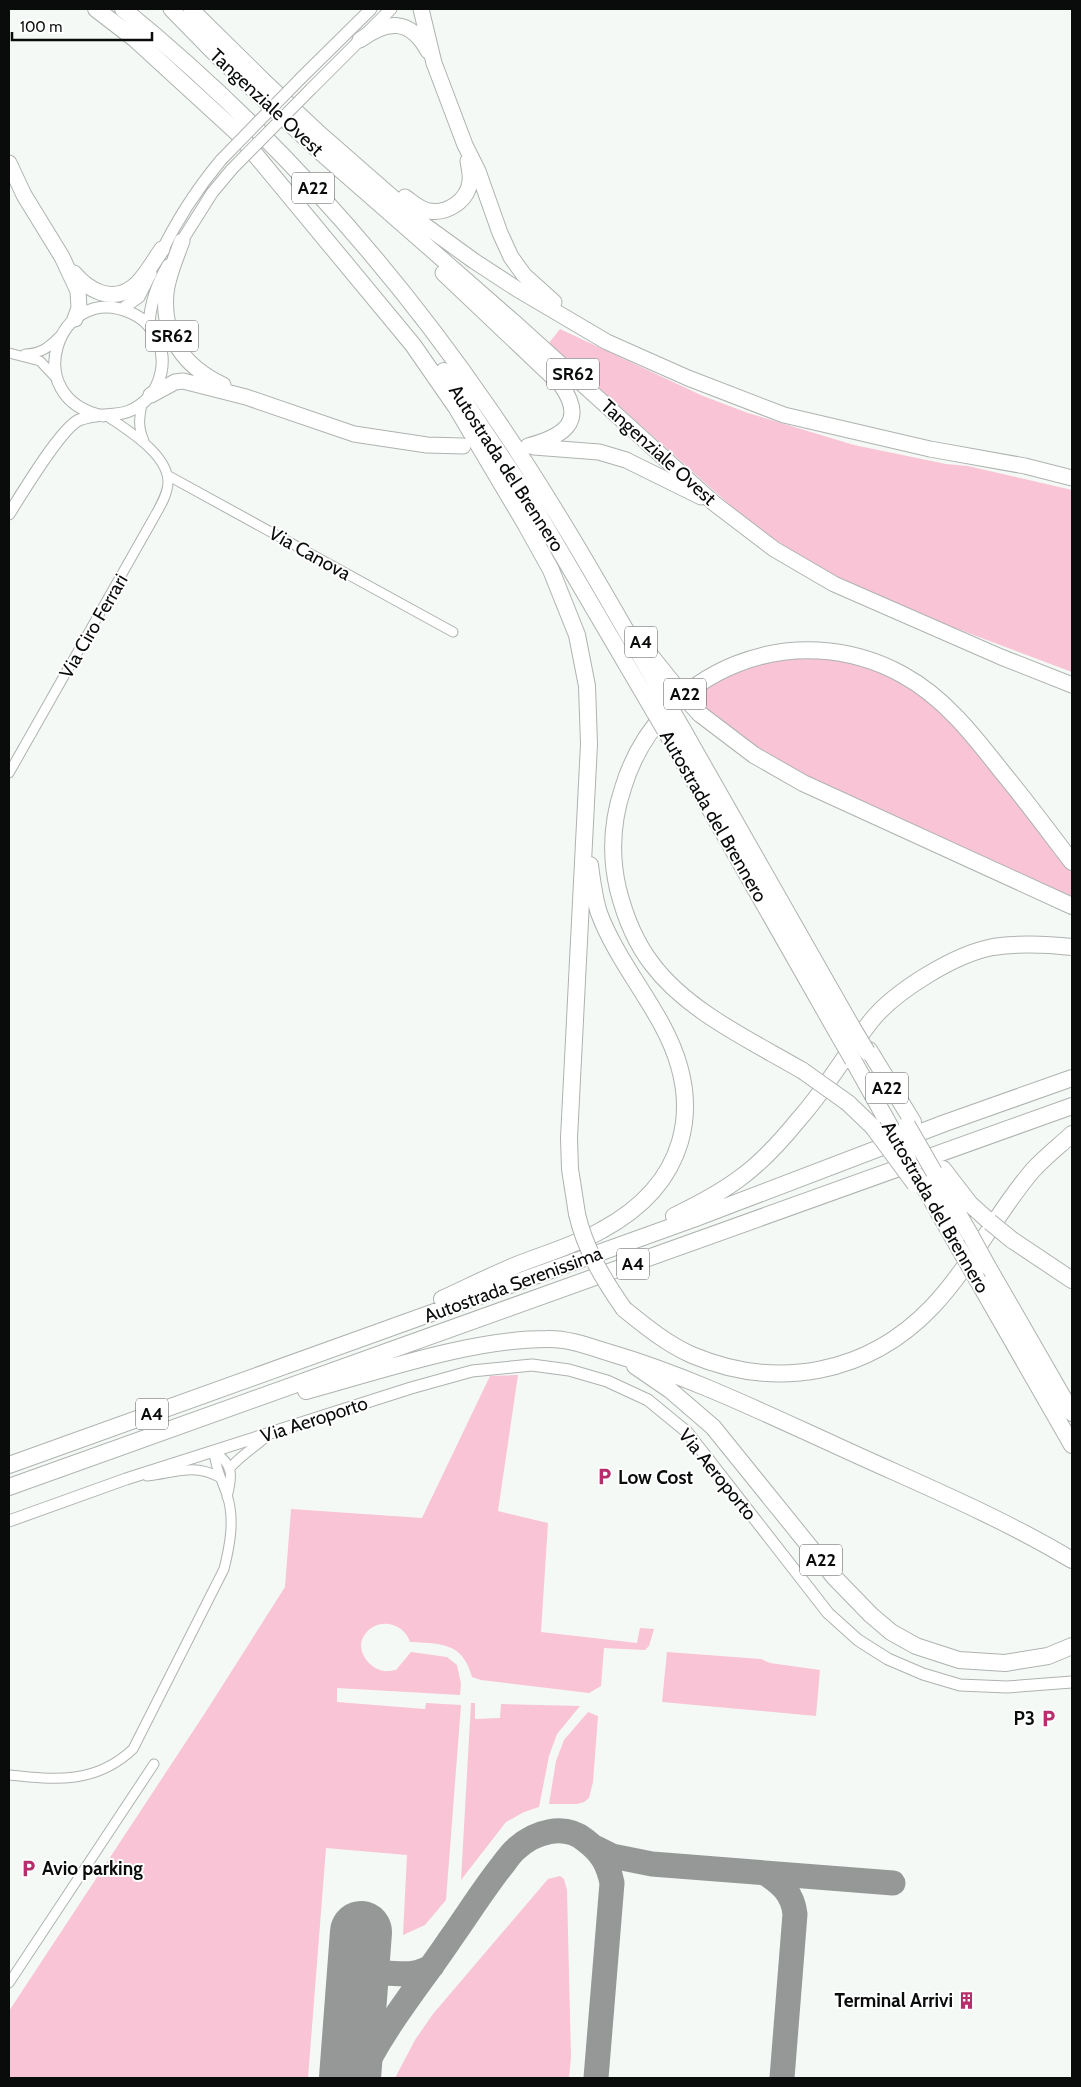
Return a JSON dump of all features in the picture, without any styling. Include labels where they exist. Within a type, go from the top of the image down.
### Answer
[{"type":"highway","name":"Autostrada del Brennero","points":[[96,9],[135,39],[235,130],[317,215],[427,348],[460,393],[529,498],[662,709]]},
{"type":"highway","name":"Autostrada del Brennero","points":[[124,9],[187,63],[272,144],[318,193],[396,283],[458,364],[500,424],[604,593],[676,734],[904,1125],[949,1230],[965,1242],[988,1267],[1072,1413]]},
{"type":"highway","name":"Tangenziale Ovest","points":[[171,9],[262,99],[362,189],[515,323],[716,504],[774,549],[834,584],[1001,657],[1072,685]]},
{"type":"highway","name":"Tangenziale Ovest","points":[[191,9],[319,133],[423,224],[517,289],[608,342],[688,378],[784,415],[930,450],[1025,466],[1072,478]]},
{"type":"highway","name":"SR62","points":[[196,9],[223,41]]},
{"type":"highway","name":"SR62","points":[[421,9],[434,63]]},
{"type":"highway","name":"SR62","points":[[360,40],[384,26],[403,26],[422,40],[434,63],[511,257],[538,290],[608,342]]},
{"type":"highway","points":[[235,130],[413,345],[484,454],[551,570],[577,635],[587,686],[589,744],[569,1138],[570,1169],[581,1232],[590,1254],[624,1308],[654,1333],[676,1346],[726,1368],[758,1374],[782,1374],[817,1369],[856,1359],[877,1350],[904,1332],[932,1306],[959,1273],[1033,1170],[1072,1134]]},
{"type":"highway","name":"SR62","points":[[319,133],[358,156],[415,204],[430,211],[451,208],[466,192],[470,179],[465,145]]},
{"type":"highway","points":[[9,163],[24,195],[62,257],[78,291],[80,299],[75,319]]},
{"type":"highway","name":"SR62","points":[[362,189],[418,249],[567,393],[572,412],[567,427],[556,437],[528,446],[599,452],[626,460],[716,504]]},
{"type":"highway","name":"SR62","points":[[182,241],[169,277],[166,293],[166,314],[170,332],[178,348],[192,367],[209,379],[246,397]]},
{"type":"highway","points":[[62,257],[83,284],[102,294],[114,294],[124,292],[134,286],[162,249]]},
{"type":"highway","name":"SR62","points":[[147,399],[175,382],[183,381],[246,397],[354,434],[427,445],[463,446]]},
{"type":"highway","points":[[1025,466],[1072,468]]},
{"type":"highway","name":"A4","points":[[604,593],[679,691],[700,714]]},
{"type":"highway","name":"A22","points":[[1072,862],[976,738],[932,694],[890,668],[853,656],[814,650],[778,652],[730,666],[696,685],[680,697],[661,716],[639,748],[626,775],[614,824],[613,856],[617,883],[626,917],[637,942],[652,964],[677,991],[737,1033],[803,1071],[848,1103],[872,1127],[927,1175],[970,1204],[1012,1240],[1072,1280]]},
{"type":"highway","points":[[1052,676],[1072,681]]},
{"type":"highway","name":"A22","points":[[700,714],[754,755],[803,783],[1072,906]]},
{"type":"highway","name":"Autostrada del Brennero","points":[[676,734],[836,997],[848,1029]]},
{"type":"highway","points":[[295,1362],[512,1266],[597,1233],[647,1198],[667,1175],[678,1148],[683,1127],[685,1110],[684,1082],[673,1048],[663,1026],[611,940],[599,912],[593,890],[585,825]]},
{"type":"highway","points":[[612,1248],[698,1204],[740,1179],[800,1119],[872,1020],[897,996],[918,980],[966,956],[991,948],[1022,944],[1072,947]]},
{"type":"highway","points":[[863,1054],[904,1125]]},
{"type":"highway","name":"Autostrada Serenissima","points":[[9,1465],[612,1248],[945,1123],[1072,1078]]},
{"type":"highway","name":"Autostrada Serenissima","points":[[9,1487],[1072,1106]]},
{"type":"highway","name":"Autostrada del Brennero","points":[[927,1175],[965,1242],[978,1281],[1072,1446]]},
{"type":"highway","name":"A4","points":[[193,1421],[438,1356],[502,1341],[549,1338],[619,1355]]},
{"type":"highway","points":[[619,1355],[664,1370],[722,1393],[1023,1532],[1072,1560]]},
{"type":"highway","name":"A22","points":[[619,1355],[670,1390],[713,1427],[835,1578],[871,1615],[891,1632],[916,1646],[958,1660],[1005,1663],[1048,1656],[1072,1646]]},
{"type":"street","points":[[122,309],[139,297],[162,249],[201,184],[221,160],[371,9]]},
{"type":"street","points":[[149,325],[150,309],[154,295],[165,269],[212,193],[311,88],[391,9]]},
{"type":"street","points":[[12,353],[37,354],[44,351],[75,319],[98,308],[122,309],[137,315],[149,325],[161,347],[163,359],[162,372],[158,384],[147,399],[138,421],[145,444]]},
{"type":"street","points":[[56,378],[54,359],[60,336]]},
{"type":"street","points":[[12,353],[40,361],[56,378],[69,399],[90,413],[105,416],[145,444],[162,463],[167,475]]},
{"type":"street","points":[[9,514],[29,481],[67,429],[70,422],[69,399]]},
{"type":"street","points":[[67,429],[80,419],[126,413],[147,399]]},
{"type":"street","name":"Via Canova","points":[[167,475],[453,632]]},
{"type":"street","name":"Via Ciro Ferrari","points":[[9,773],[152,521],[164,498],[168,484],[167,475]]},
{"type":"street","name":"Via Aeroporto","points":[[9,1521],[126,1479],[411,1388],[472,1371],[532,1365],[569,1370],[607,1380],[648,1400],[687,1432],[828,1613],[858,1640],[888,1659],[923,1674],[960,1685],[1007,1687],[1072,1682]]},
{"type":"street","points":[[230,1468],[239,1457],[256,1446],[270,1433]]},
{"type":"street","points":[[214,1451],[225,1459],[230,1468],[231,1483],[227,1496]]},
{"type":"street","points":[[9,1776],[65,1778],[93,1774],[108,1768],[133,1749],[224,1569],[230,1543],[230,1519],[227,1496],[215,1465],[214,1451]]},
{"type":"street","points":[[126,1479],[174,1473],[192,1468],[206,1470],[219,1477]]},
{"type":"street","points":[[9,1983],[154,1764]]},
{"type":"shaded area","points":[[560,329],[703,396],[748,413],[854,445],[946,464],[968,466],[1072,490],[1072,672],[897,606],[819,568],[751,524],[549,343]]},
{"type":"shaded area","points":[[822,656],[888,673],[944,712],[1072,871],[1072,898],[808,781],[723,727],[691,695],[753,663]]},
{"type":"shaded area","points":[[518,1375],[498,1511],[548,1523],[541,1632],[637,1643],[640,1628],[654,1629],[649,1646],[645,1650],[604,1648],[601,1686],[589,1693],[481,1680],[472,1677],[460,1653],[454,1649],[447,1646],[410,1642],[402,1630],[391,1624],[378,1625],[371,1628],[362,1639],[362,1651],[368,1662],[378,1669],[386,1671],[396,1670],[411,1652],[447,1657],[457,1665],[461,1684],[460,1695],[337,1688],[337,1702],[425,1709],[426,1703],[461,1705],[446,1900],[425,1925],[403,1935],[407,1855],[326,1848],[308,2078],[9,2078],[9,2011],[205,1713],[285,1587],[291,1509],[422,1518],[490,1376]]},
{"type":"shaded area","points":[[667,1652],[761,1659],[770,1663],[820,1670],[816,1716],[662,1702]]},
{"type":"shaded area","points":[[471,1703],[475,1703],[475,1719],[500,1718],[501,1704],[580,1706],[557,1734],[549,1756],[539,1807],[524,1812],[506,1822],[461,1880]]},
{"type":"shaded area","points":[[588,1712],[598,1716],[593,1782],[589,1798],[577,1804],[549,1804],[556,1761],[564,1740]]},
{"type":"shaded area","points":[[560,1876],[564,1879],[567,1890],[571,2057],[569,2078],[395,2078],[415,2040],[433,2014],[548,1879]]},
{"type":"taxiway","points":[[360,2078],[391,2024],[510,1855],[531,1838],[540,1834],[559,1831],[577,1835],[595,1849],[603,1858],[612,1883],[596,2078]]},
{"type":"taxiway","points":[[596,1848],[612,1856],[652,1864],[893,1883]]},
{"type":"taxiway","points":[[765,1873],[776,1881],[789,1895],[795,1914],[782,2078]]},
{"type":"taxiway","points":[[356,1996],[363,1984],[371,1977],[388,1973],[409,1974],[420,1972],[432,1966]]},
{"type":"runway","points":[[350,2078],[361,1932]]},
{"type":"place","name":"Low Cost","points":[[604,1477]]},
{"type":"place","name":"P3","points":[[1049,1718]]},
{"type":"place","name":"Avio parking","points":[[28,1868]]},
{"type":"place","name":"Terminal Arrivi","points":[[967,2000]]}]
